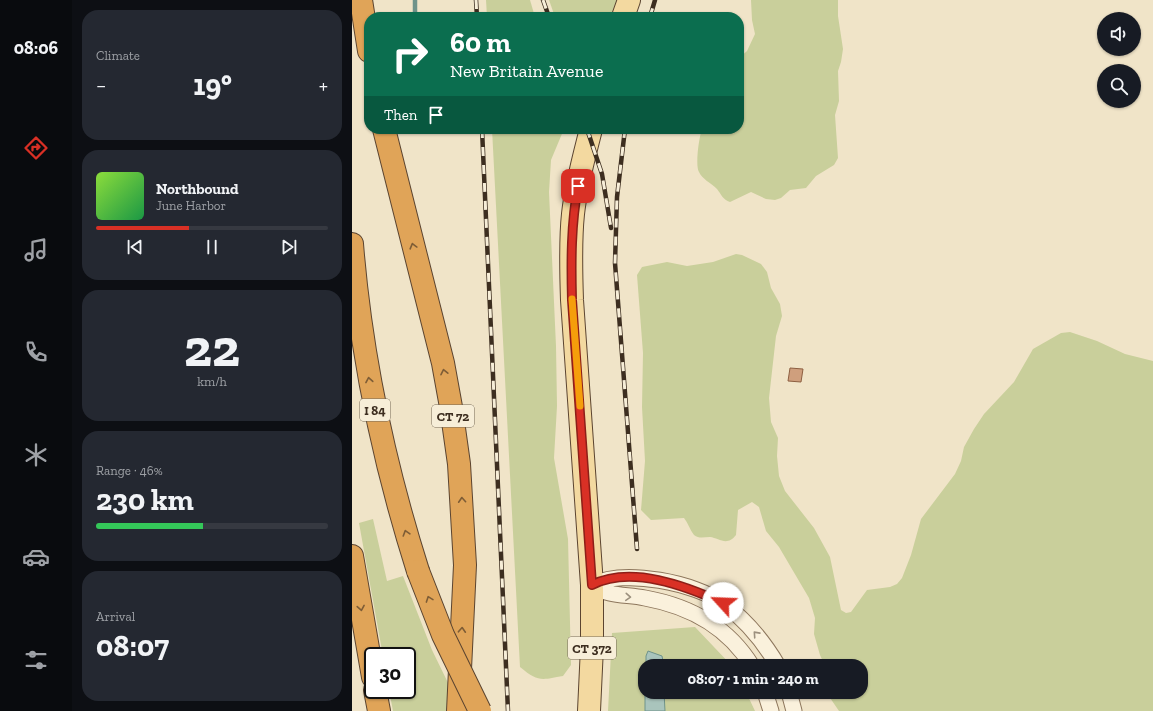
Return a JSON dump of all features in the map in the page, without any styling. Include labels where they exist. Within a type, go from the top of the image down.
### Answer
[{"type":"highway","points":[[361,0],[364,19]]},
{"type":"highway","name":"CT 72","points":[[385,134],[443,363],[452,407],[459,464],[465,565],[458,711]]},
{"type":"highway","name":"I 84","points":[[352,244],[358,308],[372,398],[394,489],[418,571],[443,635],[480,711]]},
{"type":"highway","points":[[352,556],[368,647]]},
{"type":"highway","points":[[377,699],[379,711]]},
{"type":"main road","points":[[625,12],[629,0]]},
{"type":"main road","name":"CT 372","points":[[588,711],[592,647],[592,585],[572,300],[571,253],[573,213],[580,173],[590,134]]},
{"type":"street","points":[[592,585],[606,579],[621,577],[647,578],[671,583],[698,592],[723,603],[746,623],[764,643],[774,659]]},
{"type":"street","points":[[592,585],[606,593],[643,597],[690,610],[710,622],[730,639],[746,659]]},
{"type":"street","points":[[767,699],[771,711]]},
{"type":"street","points":[[791,699],[794,711]]},
{"type":"green space","points":[[486,0],[530,0],[534,12],[487,12]]},
{"type":"green space","points":[[549,0],[619,0],[615,12],[553,12]]},
{"type":"green space","points":[[751,0],[838,0],[838,16],[843,49],[838,71],[839,101],[835,115],[838,158],[834,165],[816,176],[806,188],[790,190],[781,198],[775,200],[766,199],[751,192],[730,202],[700,174],[697,164],[698,151],[701,134],[744,134],[744,54],[747,51],[755,34],[752,20]]},
{"type":"green space","points":[[492,134],[562,134],[551,160],[549,192],[556,346],[557,406],[554,458],[568,539],[571,665],[563,676],[544,679],[531,675],[520,667]]},
{"type":"green space","points":[[736,254],[742,255],[761,264],[767,272],[771,288],[780,304],[782,316],[776,336],[769,398],[771,422],[778,438],[777,456],[779,476],[785,491],[814,528],[830,557],[841,610],[846,613],[851,612],[867,590],[890,587],[897,584],[902,578],[911,555],[921,519],[955,474],[961,461],[964,447],[974,429],[984,414],[1014,382],[1033,349],[1061,333],[1070,332],[1097,341],[1125,354],[1153,361],[1153,711],[839,711],[831,699],[868,699],[868,659],[822,659],[814,634],[815,618],[809,598],[779,547],[766,531],[759,507],[752,502],[738,510],[736,535],[729,541],[723,541],[710,537],[702,538],[694,535],[684,518],[651,520],[641,510],[645,461],[642,407],[643,353],[637,275],[642,267],[667,262],[687,266],[713,262]]},
{"type":"green space","points":[[373,519],[387,581],[403,576],[432,650],[451,689],[449,711],[393,711],[391,699],[416,699],[416,647],[381,647],[359,523]]},
{"type":"green space","points":[[695,627],[725,659],[638,659],[638,699],[749,699],[755,711],[608,711],[612,633]]},
{"type":"water","points":[[648,651],[662,656],[663,659],[646,659]]},
{"type":"water","points":[[645,699],[664,699],[665,711],[645,711]]},
{"type":"building","points":[[790,368],[803,369],[801,382],[788,381]]},
{"type":"waterway","points":[[415,0],[415,12]]},
{"type":"railway","points":[[476,0],[477,12]]},
{"type":"railway","points":[[543,0],[547,12]]},
{"type":"railway","points":[[651,12],[655,0]]},
{"type":"railway","points":[[482,134],[508,711]]},
{"type":"railway","points":[[589,134],[602,174],[611,228]]},
{"type":"railway","points":[[624,134],[617,197],[615,263],[637,549]]},
{"type":"slow traffic","points":[[572,299],[580,406]]},
{"type":"route","points":[[578,186],[573,213],[571,253],[572,300],[592,585],[606,579],[621,577],[647,578],[671,583],[698,592],[723,603]]}]
